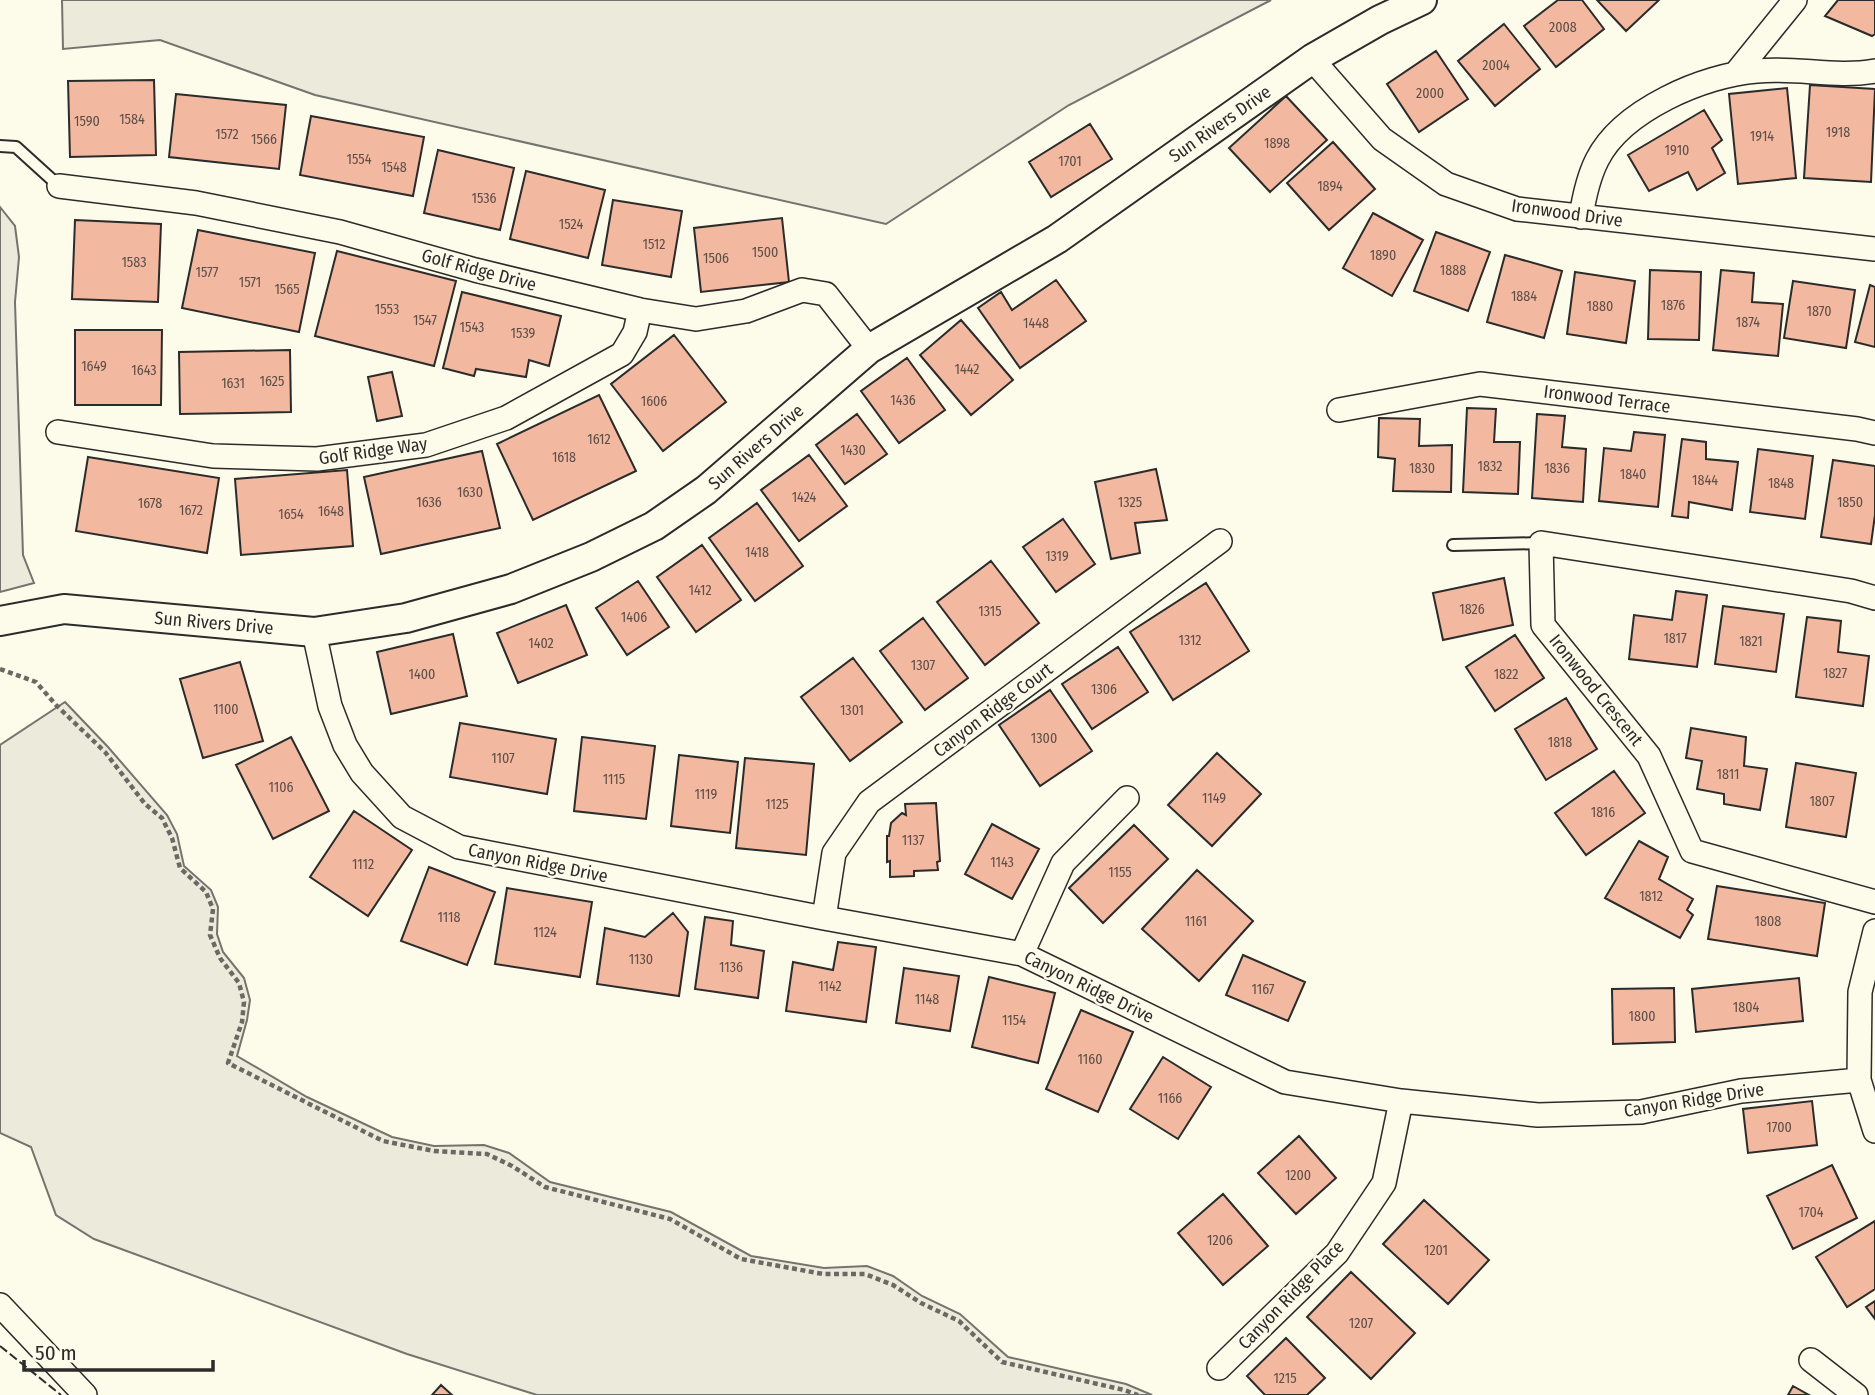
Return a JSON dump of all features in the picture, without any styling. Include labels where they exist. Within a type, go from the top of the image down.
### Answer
[{"type":"street","name":"Sun Rivers Drive","points":[[0,621],[64,609],[314,632],[406,618],[510,589],[591,557],[654,526],[706,490],[869,349],[1057,239],[1312,59],[1380,20],[1422,0]]},
{"type":"street","points":[[1736,74],[1796,0]]},
{"type":"street","name":"Ironwood Drive","points":[[1312,59],[1382,139],[1446,184],[1517,209],[1875,248]]},
{"type":"street","points":[[1581,217],[1597,159],[1611,141],[1651,108],[1685,89],[1736,74],[1779,70],[1841,75],[1875,71]]},
{"type":"street","name":"Golf Ridge Drive","points":[[59,186],[196,203],[340,232],[475,270],[639,310],[696,319],[746,311],[802,290],[827,294],[869,349]]},
{"type":"street","name":"Golf Ridge Way","points":[[58,432],[213,456],[317,459],[426,445],[506,418],[622,354],[635,332],[639,310]]},
{"type":"street","name":"Ironwood Terrace","points":[[1339,410],[1480,384],[1875,433]]},
{"type":"street","name":"Canyon Ridge Court","points":[[824,919],[834,853],[869,802],[1220,541]]},
{"type":"street","points":[[1541,543],[1851,591],[1875,598]]},
{"type":"street","name":"Ironwood Crescent","points":[[1541,543],[1543,625],[1649,756],[1692,850],[1875,902]]},
{"type":"street","name":"Canyon Ridge Drive","points":[[314,632],[330,706],[345,745],[362,773],[402,817],[459,847],[824,919],[1022,954],[1285,1082],[1401,1101],[1538,1115],[1641,1112],[1741,1091],[1859,1080]]},
{"type":"street","points":[[1022,954],[1063,863],[1127,799]]},
{"type":"street","points":[[1875,931],[1860,992],[1859,1080],[1875,1131]]},
{"type":"street","name":"Canyon Ridge Place","points":[[1219,1368],[1337,1253],[1384,1183],[1401,1101]]},
{"type":"street","points":[[0,1305],[85,1395]]},
{"type":"street","points":[[1811,1360],[1856,1395]]},
{"type":"lane","points":[[0,146],[16,147],[59,186]]},
{"type":"lane","points":[[1454,545],[1541,543]]},
{"type":"path","points":[[0,669],[36,682],[104,752],[145,804],[162,818],[172,838],[180,868],[206,892],[213,909],[210,935],[220,958],[239,983],[244,1002],[242,1022],[228,1063],[383,1141],[434,1151],[487,1154],[512,1166],[545,1188],[670,1219],[741,1259],[823,1274],[865,1275],[893,1285],[921,1303],[959,1321],[1002,1363],[1138,1395]]},
{"type":"shaded area","points":[[62,0],[1271,0],[1069,105],[886,224],[315,95],[160,40],[63,49]]},
{"type":"shaded area","points":[[0,207],[15,226],[19,257],[15,302],[23,555],[34,583],[0,592]]},
{"type":"shaded area","points":[[65,702],[167,815],[177,834],[184,866],[211,890],[218,907],[217,934],[223,952],[244,978],[250,1000],[237,1056],[307,1097],[392,1137],[434,1146],[484,1145],[509,1153],[550,1182],[671,1212],[751,1256],[824,1268],[867,1266],[893,1276],[922,1296],[960,1314],[1008,1357],[1126,1384],[1152,1395],[537,1395],[407,1354],[94,1239],[56,1215],[31,1147],[0,1133],[0,745]]},
{"type":"building","points":[[1558,0],[1582,0],[1604,29],[1556,67],[1524,26]]},
{"type":"building","points":[[1597,0],[1659,0],[1626,31]]},
{"type":"building","points":[[1838,0],[1875,0],[1875,34],[1872,36],[1825,16]]},
{"type":"building","points":[[1504,24],[1540,69],[1495,106],[1458,61]]},
{"type":"building","points":[[1436,51],[1468,99],[1419,132],[1387,84]]},
{"type":"building","points":[[154,80],[156,155],[70,157],[68,81]]},
{"type":"building","points":[[1810,85],[1875,89],[1871,182],[1804,178]]},
{"type":"building","points":[[1787,88],[1796,178],[1738,184],[1729,94]]},
{"type":"building","points":[[176,94],[286,105],[279,169],[169,157]]},
{"type":"building","points":[[1286,96],[1327,140],[1270,192],[1229,148]]},
{"type":"building","points":[[1704,110],[1722,140],[1712,148],[1725,173],[1697,190],[1688,172],[1649,191],[1628,155]]},
{"type":"building","points":[[311,116],[424,137],[413,196],[300,175]]},
{"type":"building","points":[[1090,124],[1112,159],[1051,197],[1029,162]]},
{"type":"building","points":[[1333,142],[1375,189],[1329,230],[1287,183]]},
{"type":"building","points":[[438,150],[514,168],[500,230],[424,213]]},
{"type":"building","points":[[526,171],[605,190],[588,258],[510,239]]},
{"type":"building","points":[[613,200],[682,211],[671,277],[602,265]]},
{"type":"building","points":[[1373,213],[1423,240],[1392,296],[1343,268]]},
{"type":"building","points":[[782,218],[789,282],[701,292],[694,228]]},
{"type":"building","points":[[75,220],[161,224],[158,302],[72,299]]},
{"type":"building","points":[[198,230],[315,253],[299,332],[182,308]]},
{"type":"building","points":[[1436,232],[1490,252],[1468,311],[1414,291]]},
{"type":"building","points":[[337,251],[456,281],[434,366],[315,336]]},
{"type":"building","points":[[1505,255],[1562,271],[1544,338],[1487,322]]},
{"type":"building","points":[[1650,270],[1701,272],[1699,340],[1648,339]]},
{"type":"building","points":[[1721,270],[1754,273],[1752,302],[1783,304],[1778,356],[1713,350]]},
{"type":"building","points":[[1575,272],[1635,281],[1626,343],[1567,334]]},
{"type":"building","points":[[1056,280],[1086,321],[1020,368],[978,308],[1001,292],[1012,310]]},
{"type":"building","points":[[1793,281],[1855,290],[1846,348],[1784,338]]},
{"type":"building","points":[[1870,285],[1875,287],[1875,347],[1855,342]]},
{"type":"building","points":[[462,292],[561,316],[549,366],[529,360],[526,377],[476,369],[474,376],[443,368]]},
{"type":"building","points":[[961,320],[1013,380],[971,415],[920,355]]},
{"type":"building","points":[[75,330],[162,330],[161,405],[75,405]]},
{"type":"building","points":[[674,335],[726,402],[663,451],[611,384]]},
{"type":"building","points":[[290,350],[291,412],[180,414],[179,352]]},
{"type":"building","points":[[907,358],[945,410],[899,443],[861,391]]},
{"type":"building","points":[[392,372],[402,416],[377,421],[368,377]]},
{"type":"building","points":[[599,395],[636,471],[533,520],[497,444]]},
{"type":"building","points":[[1467,408],[1496,409],[1494,442],[1520,442],[1518,494],[1463,492]]},
{"type":"building","points":[[857,414],[887,454],[845,484],[816,445]]},
{"type":"building","points":[[1537,414],[1565,416],[1562,447],[1586,449],[1583,502],[1532,498]]},
{"type":"building","points":[[1379,418],[1420,419],[1419,446],[1452,445],[1451,492],[1393,491],[1395,459],[1378,457]]},
{"type":"building","points":[[1634,432],[1665,435],[1658,507],[1599,501],[1604,448],[1631,451]]},
{"type":"building","points":[[1682,439],[1706,442],[1706,459],[1738,462],[1732,510],[1689,502],[1688,518],[1672,516]]},
{"type":"building","points":[[1758,449],[1813,456],[1805,519],[1750,512]]},
{"type":"building","points":[[482,451],[500,528],[381,554],[364,477]]},
{"type":"building","points":[[809,455],[847,506],[799,541],[761,490]]},
{"type":"building","points":[[88,457],[219,478],[207,553],[76,531]]},
{"type":"building","points":[[1833,460],[1875,466],[1875,515],[1871,544],[1821,537]]},
{"type":"building","points":[[1156,469],[1167,520],[1135,523],[1140,553],[1111,559],[1095,482]]},
{"type":"building","points":[[347,470],[353,546],[241,555],[235,479]]},
{"type":"building","points":[[757,503],[803,566],[755,601],[709,538]]},
{"type":"building","points":[[1063,519],[1095,564],[1056,592],[1023,547]]},
{"type":"building","points":[[702,545],[741,600],[696,632],[657,577]]},
{"type":"building","points":[[991,561],[1039,623],[985,665],[937,602]]},
{"type":"building","points":[[1504,578],[1513,625],[1443,640],[1433,593]]},
{"type":"building","points":[[638,581],[669,627],[627,655],[596,608]]},
{"type":"building","points":[[1206,583],[1249,651],[1173,700],[1130,632]]},
{"type":"building","points":[[1676,591],[1707,595],[1697,667],[1629,659],[1634,615],[1672,620]]},
{"type":"building","points":[[566,605],[587,655],[518,683],[497,633]]},
{"type":"building","points":[[1723,606],[1784,614],[1776,672],[1715,664]]},
{"type":"building","points":[[1807,617],[1841,621],[1838,652],[1869,656],[1863,706],[1796,697]]},
{"type":"building","points":[[923,618],[968,678],[925,710],[880,651]]},
{"type":"building","points":[[453,634],[467,696],[391,714],[377,652]]},
{"type":"building","points":[[1515,635],[1544,678],[1495,711],[1466,667]]},
{"type":"building","points":[[1118,647],[1148,692],[1092,729],[1062,684]]},
{"type":"building","points":[[853,658],[902,722],[850,761],[801,697]]},
{"type":"building","points":[[240,662],[263,741],[203,758],[180,679]]},
{"type":"building","points":[[1050,690],[1092,751],[1040,786],[999,725]]},
{"type":"building","points":[[1566,698],[1597,749],[1546,780],[1515,729]]},
{"type":"building","points":[[460,723],[556,739],[547,794],[450,777]]},
{"type":"building","points":[[1691,728],[1746,737],[1744,766],[1767,769],[1760,810],[1724,804],[1724,794],[1697,789],[1702,761],[1686,758]]},
{"type":"building","points":[[291,737],[329,811],[273,839],[236,765]]},
{"type":"building","points":[[582,737],[655,746],[646,819],[574,811]]},
{"type":"building","points":[[1217,753],[1261,794],[1212,846],[1168,805]]},
{"type":"building","points":[[679,755],[738,762],[730,833],[671,826]]},
{"type":"building","points":[[745,758],[814,764],[806,855],[736,848]]},
{"type":"building","points":[[1796,763],[1856,773],[1846,837],[1786,827]]},
{"type":"building","points":[[1614,771],[1645,813],[1586,855],[1555,813]]},
{"type":"building","points":[[936,803],[940,861],[937,862],[938,870],[914,871],[914,876],[890,877],[887,836],[891,823],[902,813],[906,815],[905,804]]},
{"type":"building","points":[[354,811],[412,850],[368,916],[310,877]]},
{"type":"building","points":[[992,824],[1039,849],[1012,899],[965,874]]},
{"type":"building","points":[[1134,825],[1168,859],[1103,923],[1069,888]]},
{"type":"building","points":[[1639,841],[1668,857],[1659,879],[1693,899],[1687,910],[1693,915],[1680,938],[1605,898]]},
{"type":"building","points":[[429,867],[495,892],[467,965],[401,941]]},
{"type":"building","points":[[1197,870],[1253,921],[1199,981],[1142,929]]},
{"type":"building","points":[[1717,886],[1825,903],[1817,956],[1708,939]]},
{"type":"building","points":[[507,888],[592,902],[580,977],[495,964]]},
{"type":"building","points":[[673,913],[688,932],[679,996],[597,984],[605,928],[645,937]]},
{"type":"building","points":[[705,917],[733,921],[731,945],[764,951],[758,998],[695,989]]},
{"type":"building","points":[[838,942],[876,947],[866,1022],[786,1011],[793,962],[833,970]]},
{"type":"building","points":[[1243,955],[1305,982],[1288,1021],[1226,995]]},
{"type":"building","points":[[904,968],[959,976],[950,1031],[896,1023]]},
{"type":"building","points":[[989,977],[1055,993],[1038,1063],[972,1047]]},
{"type":"building","points":[[1799,978],[1803,1021],[1696,1032],[1692,989]]},
{"type":"building","points":[[1674,988],[1675,1042],[1613,1044],[1612,989]]},
{"type":"building","points":[[1081,1010],[1133,1032],[1098,1112],[1046,1089]]},
{"type":"building","points":[[1163,1057],[1211,1087],[1178,1139],[1130,1109]]},
{"type":"building","points":[[1812,1101],[1817,1145],[1748,1153],[1743,1109]]},
{"type":"building","points":[[1299,1136],[1336,1178],[1296,1214],[1258,1173]]},
{"type":"building","points":[[1832,1165],[1857,1218],[1793,1249],[1767,1196]]},
{"type":"building","points":[[1223,1194],[1268,1246],[1223,1285],[1178,1233]]},
{"type":"building","points":[[1424,1200],[1489,1260],[1448,1304],[1383,1244]]},
{"type":"building","points":[[1875,1221],[1875,1289],[1847,1307],[1816,1257]]},
{"type":"building","points":[[1351,1272],[1415,1333],[1371,1379],[1307,1317]]},
{"type":"building","points":[[1875,1301],[1875,1319],[1866,1307]]},
{"type":"building","points":[[1286,1338],[1325,1378],[1307,1395],[1265,1395],[1247,1376]]},
{"type":"building","points":[[441,1385],[452,1395],[432,1395]]},
{"type":"building","points":[[1793,1386],[1809,1395],[1788,1395]]},
{"type":"fence","points":[[0,1346],[61,1395]]}]
